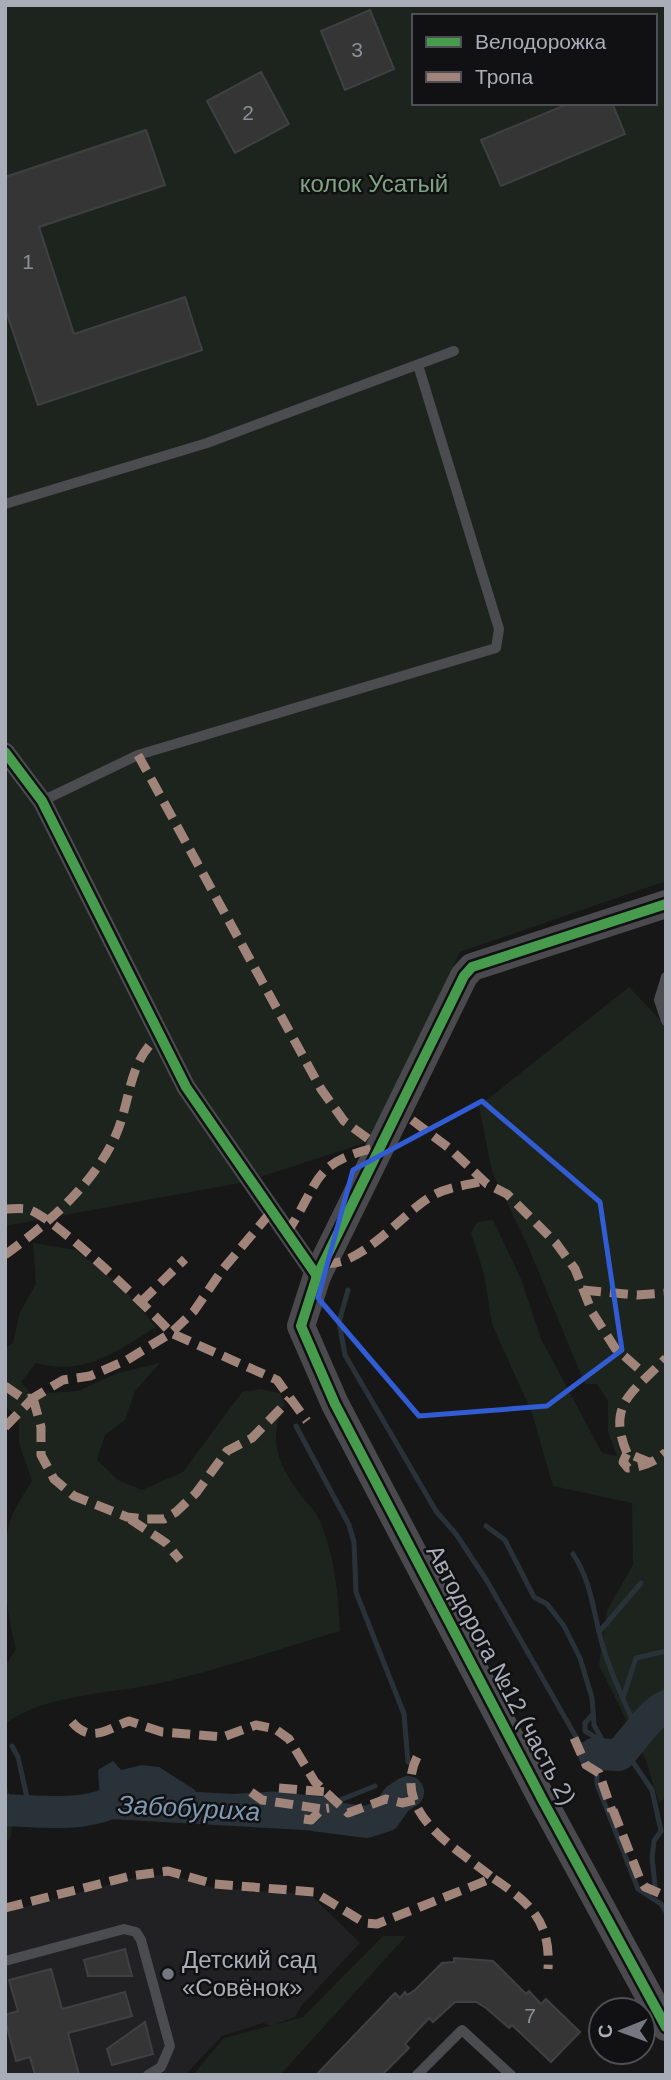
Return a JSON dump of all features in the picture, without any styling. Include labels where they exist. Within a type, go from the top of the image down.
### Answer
[{"type":"street","points":[[5,752],[42,801],[186,1087],[317,1276],[457,988],[472,967],[664,909]]},
{"type":"street","name":"Автодорога №12 (часть 2)","points":[[317,1276],[303,1314],[301,1326],[304,1339],[536,1789],[666,2027]]},
{"type":"lane","points":[[5,504],[207,443],[454,351]]},
{"type":"lane","points":[[42,801],[138,755],[496,648],[499,629],[418,365]]},
{"type":"lane","points":[[666,977],[659,1000],[666,1021]]},
{"type":"lane","points":[[5,1961],[124,1929],[136,1932],[141,1940],[170,2046],[162,2067],[148,2075]]},
{"type":"lane","points":[[417,2075],[462,2030],[511,2075]]},
{"type":"highlighted area","points":[[482,1101],[600,1202],[622,1350],[547,1406],[419,1416],[318,1298],[353,1170]]},
{"type":"shaded area","name":"Детский сад «Совёнок»","points":[[168,1874],[214,1888],[310,1894],[360,1943],[302,2005],[295,2017],[271,2026],[264,2023],[222,2036],[185,2075],[5,2075],[5,1912],[133,1878]]},
{"type":"green space","name":"колок Усатый","points":[[5,5],[666,5],[666,881],[460,952],[371,1141],[245,1182],[5,1226]]},
{"type":"green space","points":[[629,987],[666,1026],[666,1797],[659,1803],[646,1760],[599,1665],[607,1610],[633,1565],[632,1503],[553,1486],[532,1413],[492,1324],[484,1274],[471,1233],[477,1222],[493,1220],[521,1279],[541,1339],[602,1453],[617,1456],[608,1432],[608,1401],[597,1384],[585,1384],[527,1244],[492,1172],[479,1106]]},
{"type":"green space","points":[[33,1243],[76,1250],[122,1287],[156,1327],[113,1353],[85,1364],[54,1366],[36,1363],[21,1382],[31,1394],[78,1391],[118,1373],[160,1363],[135,1391],[125,1420],[105,1435],[97,1460],[118,1480],[142,1490],[183,1472],[242,1392],[260,1389],[280,1393],[285,1404],[276,1429],[278,1452],[287,1474],[318,1517],[326,1537],[335,1576],[340,1631],[165,1682],[60,1700],[21,1714],[5,1724],[5,1666],[16,1649],[5,1587],[6,1540],[13,1513],[32,1481],[19,1443],[19,1417],[5,1407],[5,1348],[13,1343],[20,1312],[36,1284]]},
{"type":"green space","points":[[5,1785],[13,1811],[10,1839],[5,1841]]},
{"type":"green space","points":[[383,1936],[406,1936],[280,2075],[193,2075],[224,2038],[303,2017]]},
{"type":"water","points":[[113,1761],[121,1770],[142,1765],[159,1767],[195,1790],[198,1800],[194,1810],[162,1810],[110,1817],[101,1813],[98,1770]]},
{"type":"building","points":[[370,10],[394,69],[345,90],[321,31]]},
{"type":"building","points":[[261,72],[289,124],[235,153],[207,101]]},
{"type":"building","points":[[565,105],[613,105],[625,134],[501,186],[481,140]]},
{"type":"building","points":[[146,130],[165,185],[39,227],[74,334],[185,297],[202,350],[38,405],[5,308],[5,177]]},
{"type":"building","points":[[125,1949],[132,1976],[88,1976],[84,1960]]},
{"type":"building","points":[[454,1958],[493,1961],[526,1994],[529,1991],[541,2004],[546,1999],[580,2032],[551,2062],[512,2025],[509,2028],[486,2008],[476,2002],[455,2002],[433,2022],[429,2018],[405,2044],[409,2048],[382,2075],[316,2075],[395,1993],[400,1998],[405,1992],[407,1995],[442,1963],[454,1962]]},
{"type":"building","points":[[51,1969],[62,2009],[125,1992],[132,2016],[68,2033],[79,2075],[35,2075],[30,2057],[16,2061],[5,2019],[5,2015],[18,2011],[9,1980]]},
{"type":"building","points":[[145,2022],[153,2054],[112,2065],[107,2049]]},
{"type":"waterway","points":[[348,1290],[339,1322],[345,1355],[436,1511],[456,1534],[487,1581],[580,1744],[599,1750]]},
{"type":"waterway","points":[[296,1426],[349,1525],[354,1542],[356,1592],[404,1714],[408,1762]]},
{"type":"waterway","points":[[486,1526],[505,1540],[534,1597],[547,1604],[564,1626],[580,1658],[592,1698],[594,1725],[604,1743],[596,1754],[597,1784],[638,1889],[661,1904],[666,1912]]},
{"type":"waterway","points":[[573,1554],[587,1582],[607,1658],[639,1735]]},
{"type":"waterway","points":[[599,1632],[641,1583]]},
{"type":"waterway","points":[[624,1695],[636,1658],[666,1651]]},
{"type":"waterway","name":"Забобуриха","points":[[594,1754],[619,1755],[648,1721],[666,1706]]},
{"type":"waterway","points":[[593,1714],[585,1723],[585,1731],[602,1741]]},
{"type":"waterway","points":[[12,1746],[18,1757],[30,1811]]},
{"type":"waterway","points":[[619,1755],[628,1755],[652,1790],[661,1831],[654,1841],[652,1858],[655,1885]]},
{"type":"waterway","points":[[207,1807],[224,1797],[273,1794],[338,1801],[375,1786]]},
{"type":"waterway","name":"Забобуриха","points":[[5,1810],[72,1812],[111,1803],[304,1814],[366,1822],[385,1816],[397,1799],[408,1792]]},
{"type":"marked path","points":[[138,755],[321,1089],[344,1121],[379,1147]]},
{"type":"marked path","points":[[5,1255],[68,1202],[106,1155],[115,1137],[141,1057],[160,1035]]},
{"type":"marked path","points":[[412,1120],[449,1148],[487,1184],[507,1194],[556,1243],[575,1269],[592,1312],[615,1348],[648,1377]]},
{"type":"marked path","points":[[286,1234],[328,1167],[357,1153],[379,1147]]},
{"type":"marked path","points":[[323,1263],[337,1263],[366,1249],[432,1196],[451,1188],[484,1181]]},
{"type":"marked path","points":[[5,1209],[27,1209],[57,1227],[123,1285],[171,1333],[194,1311],[223,1269],[271,1212]]},
{"type":"marked path","points":[[141,1302],[185,1259]]},
{"type":"marked path","points":[[583,1290],[637,1295],[666,1293]]},
{"type":"marked path","points":[[5,1386],[24,1399],[33,1398],[63,1380],[90,1376],[127,1360],[171,1333],[277,1380],[307,1421]]},
{"type":"marked path","points":[[627,1453],[621,1436],[622,1410],[634,1390],[666,1358]]},
{"type":"marked path","points":[[33,1398],[41,1427],[41,1455],[54,1479],[74,1496],[127,1517],[144,1519],[164,1519],[176,1512],[196,1493],[227,1451],[252,1438],[290,1399]]},
{"type":"marked path","points":[[5,1427],[33,1398]]},
{"type":"marked path","points":[[651,1463],[627,1453],[623,1462],[628,1468],[638,1466],[648,1463],[653,1461],[666,1452]]},
{"type":"marked path","points":[[130,1519],[166,1543],[180,1560]]},
{"type":"marked path","points":[[72,1722],[79,1729],[93,1733],[106,1731],[129,1721],[162,1732],[223,1737],[256,1725],[275,1729],[289,1739],[315,1782],[348,1813],[386,1799],[402,1803],[415,1800]]},
{"type":"marked path","points":[[574,1738],[586,1765],[599,1773],[612,1811]]},
{"type":"marked path","points":[[417,1757],[411,1777],[413,1795],[420,1812],[446,1842],[493,1878]]},
{"type":"marked path","points":[[279,1788],[328,1792]]},
{"type":"marked path","points":[[251,1792],[262,1800],[322,1809]]},
{"type":"marked path","points":[[304,1819],[311,1820],[322,1809],[329,1808]]},
{"type":"marked path","points":[[613,1810],[640,1879],[645,1887],[666,1896]]},
{"type":"marked path","points":[[5,1908],[131,1876],[168,1871],[214,1884],[314,1892],[365,1923],[377,1924],[493,1878],[518,1896],[536,1915],[546,1938],[548,1969]]},
{"type":"cycle path","points":[[5,752],[42,801],[186,1087],[317,1276]]},
{"type":"cycle path","points":[[666,904],[472,967],[464,976],[317,1276],[301,1326],[335,1404],[543,1801],[666,2027]]},
{"type":"place","name":"Детский сад «Совёнок»","points":[[168,1974]]}]
